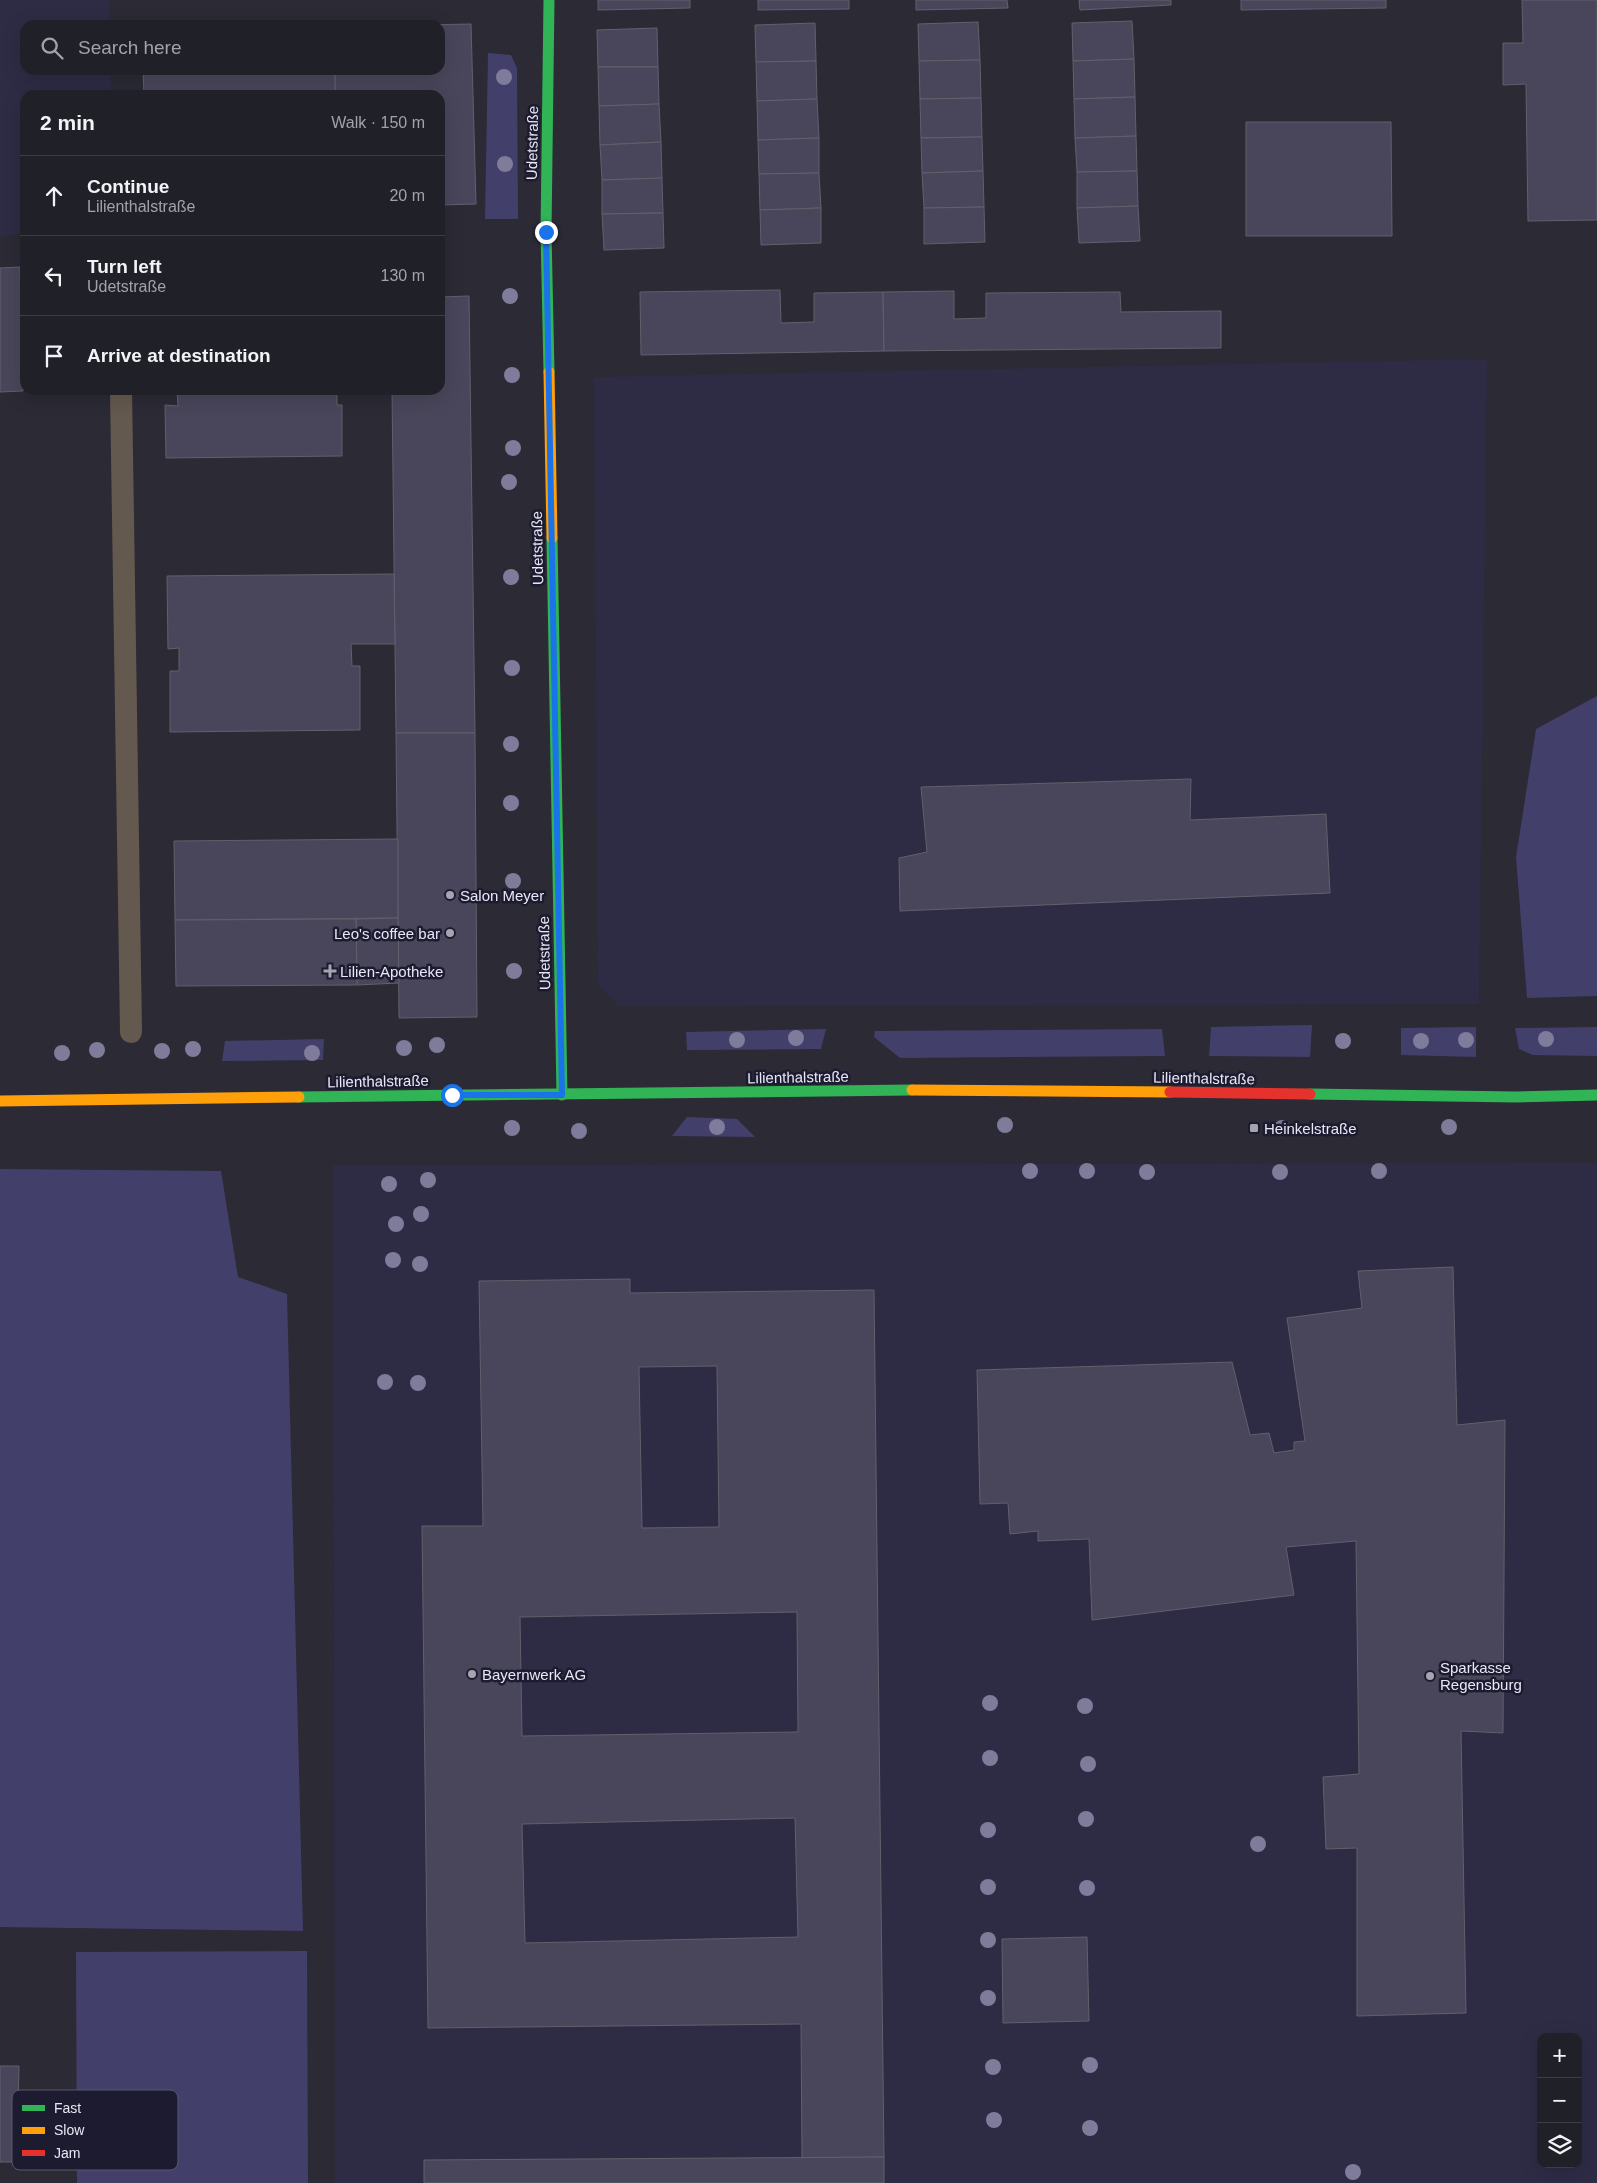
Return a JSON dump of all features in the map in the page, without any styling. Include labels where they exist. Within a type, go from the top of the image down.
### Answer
[{"type":"street","name":"Udetstraße","points":[[549,0],[546,232],[562,1095]]},
{"type":"street","name":"Lilienthalstraße","points":[[0,1101],[864,1090],[1064,1090],[1516,1098],[1597,1094]]},
{"type":"lane","points":[[121,395],[131,1032]]},
{"type":"shaded area","points":[[0,0],[109,0],[109,20],[20,20],[20,75],[110,75],[111,90],[20,90],[20,233],[0,237]]},
{"type":"shaded area","points":[[488,53],[511,55],[517,68],[518,219],[485,219]]},
{"type":"shaded area","points":[[1487,359],[1479,1004],[619,1006],[598,985],[594,377]]},
{"type":"shaded area","points":[[1597,696],[1597,996],[1527,998],[1516,857],[1536,729]]},
{"type":"shaded area","points":[[1312,1025],[1310,1057],[1209,1056],[1211,1027]]},
{"type":"shaded area","points":[[1476,1027],[1476,1057],[1401,1055],[1401,1028]]},
{"type":"shaded area","points":[[1597,1027],[1597,1056],[1533,1055],[1519,1049],[1515,1028]]},
{"type":"shaded area","points":[[826,1029],[821,1049],[687,1050],[686,1032]]},
{"type":"shaded area","points":[[1162,1029],[1165,1056],[900,1058],[874,1037],[875,1031]]},
{"type":"shaded area","points":[[324,1039],[323,1060],[222,1061],[225,1041]]},
{"type":"shaded area","points":[[687,1117],[737,1119],[755,1137],[672,1136]]},
{"type":"shaded area","points":[[1597,1163],[1597,2183],[335,2183],[333,1165]]},
{"type":"shaded area","points":[[0,1169],[221,1171],[238,1277],[287,1294],[303,1931],[0,1927]]},
{"type":"shaded area","points":[[307,1951],[308,2183],[77,2183],[77,2170],[178,2170],[178,2090],[77,2090],[76,1952]]},
{"type":"building","points":[[598,0],[690,0],[690,8],[598,10]]},
{"type":"building","points":[[758,0],[849,0],[849,9],[758,10]]},
{"type":"building","points":[[916,0],[1007,0],[1008,8],[916,10]]},
{"type":"building","points":[[1079,0],[1171,0],[1171,5],[1080,10]]},
{"type":"building","points":[[1241,0],[1386,0],[1386,8],[1241,10]]},
{"type":"building","points":[[1522,0],[1597,0],[1597,220],[1528,221],[1526,84],[1503,85],[1503,43],[1523,43]]},
{"type":"building","points":[[1132,21],[1134,59],[1073,61],[1072,23]]},
{"type":"building","points":[[978,22],[980,60],[919,61],[918,24]]},
{"type":"building","points":[[815,23],[816,61],[756,62],[755,25]]},
{"type":"building","points":[[471,24],[476,204],[445,205],[445,90],[335,90],[335,75],[445,75],[445,25]]},
{"type":"building","points":[[657,28],[658,67],[598,67],[597,30]]},
{"type":"building","points":[[1134,59],[1135,97],[1074,99],[1073,61]]},
{"type":"building","points":[[980,60],[981,98],[920,99],[919,61]]},
{"type":"building","points":[[816,61],[817,99],[757,101],[756,62]]},
{"type":"building","points":[[598,67],[658,67],[659,104],[599,106]]},
{"type":"building","points":[[143,75],[335,75],[335,90],[144,90]]},
{"type":"building","points":[[1135,97],[1136,136],[1075,138],[1074,99]]},
{"type":"building","points":[[981,98],[982,137],[921,138],[920,99]]},
{"type":"building","points":[[817,99],[819,138],[758,140],[757,101]]},
{"type":"building","points":[[659,104],[661,142],[600,145],[599,106]]},
{"type":"building","points":[[1246,122],[1391,122],[1392,236],[1246,236]]},
{"type":"building","points":[[1136,136],[1137,171],[1077,172],[1075,138]]},
{"type":"building","points":[[982,137],[983,171],[922,173],[921,138]]},
{"type":"building","points":[[819,138],[819,173],[759,174],[758,140]]},
{"type":"building","points":[[661,142],[662,178],[602,180],[600,145]]},
{"type":"building","points":[[983,171],[984,207],[924,208],[922,173]]},
{"type":"building","points":[[1137,171],[1138,206],[1077,208],[1077,172]]},
{"type":"building","points":[[819,173],[821,208],[760,210],[759,174]]},
{"type":"building","points":[[662,178],[663,213],[602,214],[602,180]]},
{"type":"building","points":[[1138,206],[1140,241],[1079,243],[1077,208]]},
{"type":"building","points":[[984,207],[985,242],[924,244],[924,208]]},
{"type":"building","points":[[821,208],[821,243],[761,245],[760,210]]},
{"type":"building","points":[[663,213],[664,248],[604,250],[602,214]]},
{"type":"building","points":[[20,267],[20,391],[0,392],[0,268]]},
{"type":"building","points":[[780,290],[781,323],[814,322],[814,293],[883,292],[884,351],[641,355],[640,292]]},
{"type":"building","points":[[954,291],[954,319],[986,318],[986,293],[1120,292],[1121,312],[1221,311],[1221,348],[884,351],[883,292]]},
{"type":"building","points":[[469,296],[475,733],[396,733],[392,395],[445,395],[445,297]]},
{"type":"building","points":[[177,395],[337,395],[337,405],[342,405],[342,456],[166,458],[165,405],[178,406]]},
{"type":"building","points":[[394,574],[395,644],[351,644],[352,666],[360,666],[360,730],[170,732],[170,671],[179,671],[179,648],[168,649],[167,576]]},
{"type":"building","points":[[396,733],[475,733],[477,1017],[399,1018]]},
{"type":"building","points":[[1191,779],[1190,820],[1326,814],[1330,893],[900,911],[899,858],[927,852],[921,787]]},
{"type":"building","points":[[398,839],[398,918],[175,920],[174,841]]},
{"type":"building","points":[[398,918],[399,983],[357,985],[356,919]]},
{"type":"building","points":[[356,919],[357,985],[176,986],[175,920]]},
{"type":"building","name":"Sparkasse Regensburg","points":[[1453,1267],[1457,1425],[1505,1420],[1503,1733],[1461,1731],[1466,2013],[1357,2016],[1357,1848],[1326,1849],[1323,1777],[1359,1774],[1356,1541],[1286,1547],[1294,1595],[1092,1620],[1089,1539],[1038,1541],[1038,1531],[1010,1534],[1008,1503],[980,1504],[977,1370],[1232,1362],[1250,1435],[1269,1433],[1274,1453],[1294,1450],[1294,1442],[1305,1441],[1287,1318],[1362,1308],[1358,1271]]},
{"type":"building","name":"Bayernwerk AG","points":[[630,1279],[630,1293],[874,1290],[884,2157],[802,2158],[801,2024],[428,2028],[422,1526],[483,1526],[479,1281]],"holes":[[[717,1366],[719,1527],[642,1528],[639,1367]],[[797,1612],[798,1732],[522,1736],[520,1617]],[[795,1818],[798,1937],[525,1943],[522,1824]]]},
{"type":"building","points":[[1087,1937],[1089,2021],[1003,2023],[1002,1939]]},
{"type":"building","points":[[0,2066],[19,2066],[18,2090],[12,2090],[12,2162],[0,2162]]},
{"type":"building","points":[[884,2157],[884,2183],[424,2183],[424,2160]]},
{"type":"traffic: fast","points":[[549,0],[546,232],[549,372]]},
{"type":"traffic: fast","points":[[552,538],[562,1095]]},
{"type":"traffic: fast","points":[[299,1097],[912,1090]]},
{"type":"traffic: fast","points":[[1310,1094],[1516,1097],[1597,1095]]},
{"type":"traffic: slow","points":[[549,372],[552,538]]},
{"type":"traffic: slow","points":[[912,1090],[1170,1092]]},
{"type":"traffic: slow","points":[[0,1101],[299,1097]]},
{"type":"traffic: jam","points":[[1170,1092],[1310,1094]]},
{"type":"place","name":"Salon Meyer","points":[[450,895]]},
{"type":"place","name":"Leo's coffee bar","points":[[450,933]]},
{"type":"place","name":"Lilien-Apotheke","points":[[330,971]]},
{"type":"place","name":"Heinkelstraße","points":[[1254,1128]]},
{"type":"place","name":"Bayernwerk AG","points":[[472,1674]]},
{"type":"place","name":"Sparkasse Regensburg","points":[[1430,1676]]},
{"type":"route","points":[[452,1095],[562,1095],[546,232]]}]
